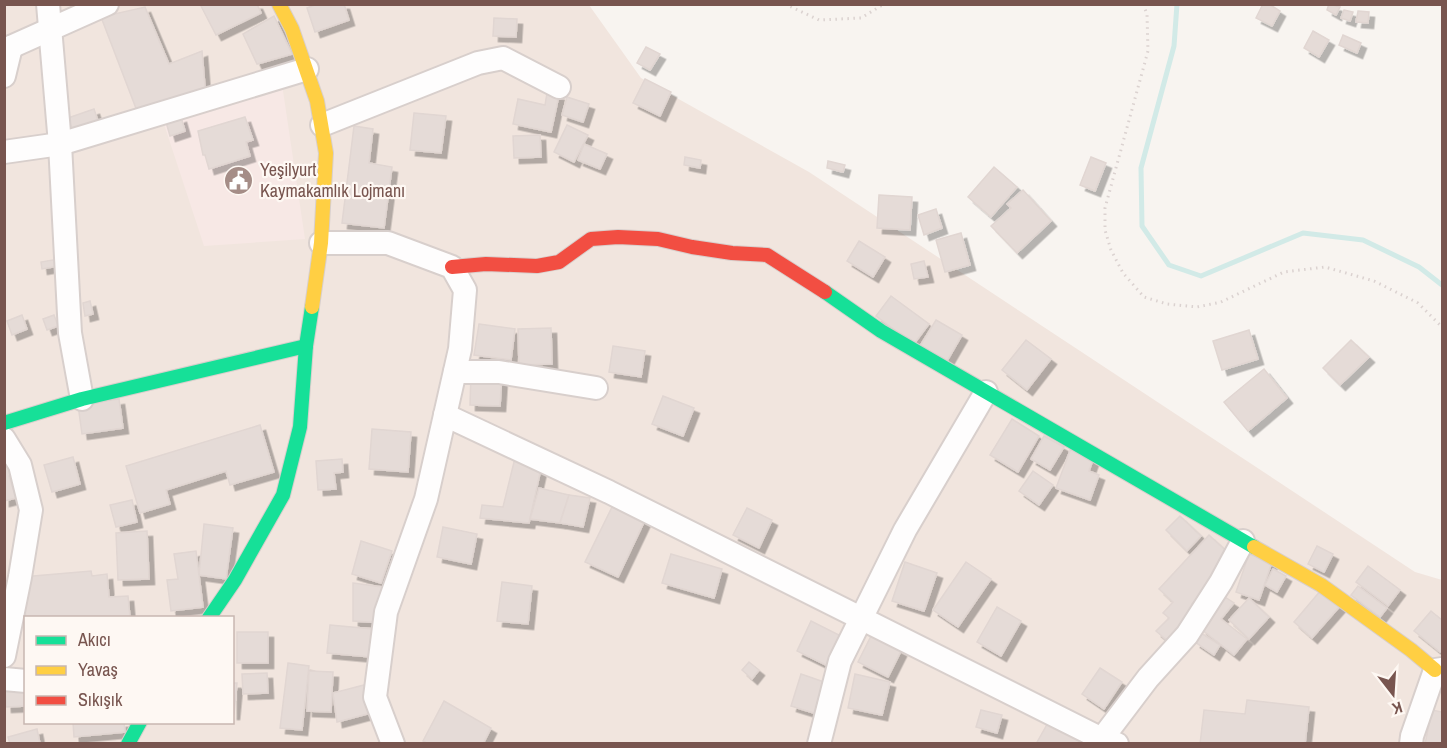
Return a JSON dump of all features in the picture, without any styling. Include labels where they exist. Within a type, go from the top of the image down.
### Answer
[{"type":"street","points":[[48,4],[60,144],[70,333],[82,399]]},
{"type":"street","points":[[4,76],[8,48],[107,4]]},
{"type":"street","points":[[210,616],[235,580],[283,495],[300,427],[306,346],[321,243],[326,153],[322,125],[307,69],[292,29],[279,4]]},
{"type":"street","points":[[322,125],[478,63],[503,58],[559,87]]},
{"type":"street","points":[[4,152],[60,144],[307,69]]},
{"type":"street","points":[[321,243],[388,243],[452,267],[486,264],[537,266],[559,262],[591,239],[618,237],[658,239],[712,250],[767,255],[820,288],[881,331],[1321,585],[1439,669],[1411,744]]},
{"type":"street","points":[[393,744],[375,697],[386,612],[426,499],[460,349],[465,290],[452,267]]},
{"type":"street","points":[[4,423],[82,399],[306,346]]},
{"type":"street","points":[[455,372],[499,372],[596,388]]},
{"type":"street","points":[[819,744],[840,661],[905,530],[986,392]]},
{"type":"street","points":[[445,415],[609,492],[863,618],[1105,742],[1148,678],[1187,635],[1221,582],[1244,540]]},
{"type":"street","points":[[4,439],[20,465],[31,510],[4,656]]},
{"type":"street","points":[[4,679],[24,681]]},
{"type":"street","points":[[128,744],[139,724]]},
{"type":"path","points":[[785,4],[819,20],[861,18],[884,4]]},
{"type":"path","points":[[1143,4],[1147,14],[1148,51],[1105,208],[1105,230],[1111,250],[1123,273],[1144,297],[1167,304],[1197,307],[1221,302],[1284,272],[1324,267],[1374,281],[1418,303],[1443,327]]},
{"type":"shaded area","points":[[4,5],[589,5],[641,78],[809,172],[1415,572],[1442,580],[1442,743],[5,743]]},
{"type":"shaded area","name":"Yeşilyurt Kaymakamlık Lojmanı","points":[[282,84],[305,239],[204,246],[163,121]]},
{"type":"building","points":[[200,4],[257,4],[261,13],[216,35]]},
{"type":"building","points":[[317,4],[344,4],[349,20],[315,32],[307,8]]},
{"type":"building","points":[[1263,4],[1269,4],[1280,11],[1272,26],[1256,18]]},
{"type":"building","points":[[1329,4],[1340,7],[1336,15],[1327,10]]},
{"type":"building","points":[[145,7],[169,64],[202,51],[205,87],[137,111],[101,17]]},
{"type":"building","points":[[1344,10],[1353,12],[1350,21],[1341,18]]},
{"type":"building","points":[[1358,11],[1369,12],[1368,23],[1356,22]]},
{"type":"building","points":[[274,16],[292,54],[257,64],[243,34]]},
{"type":"building","points":[[494,18],[517,19],[516,37],[493,36]]},
{"type":"building","points":[[1313,31],[1329,40],[1319,57],[1304,48]]},
{"type":"building","points":[[1343,35],[1361,43],[1357,53],[1339,45]]},
{"type":"building","points":[[646,47],[660,54],[650,70],[637,63]]},
{"type":"building","points":[[645,79],[671,92],[660,116],[633,103]]},
{"type":"building","points":[[547,93],[559,95],[551,132],[513,124],[518,99],[545,105]]},
{"type":"building","points":[[567,97],[589,104],[583,122],[562,115]]},
{"type":"building","points":[[94,109],[98,121],[72,129],[68,118]]},
{"type":"building","points":[[414,113],[446,116],[441,153],[410,150]]},
{"type":"building","points":[[181,117],[185,131],[170,136],[166,122]]},
{"type":"building","name":"Yeşilyurt Kaymakamlık Lojmanı","points":[[245,117],[253,140],[246,142],[250,156],[209,169],[205,155],[203,155],[198,131]]},
{"type":"building","points":[[567,125],[588,135],[574,162],[554,152]]},
{"type":"building","points":[[354,126],[373,129],[369,163],[392,167],[384,228],[342,223]]},
{"type":"building","points":[[540,135],[541,157],[514,158],[513,136]]},
{"type":"building","points":[[584,144],[607,154],[600,169],[578,160]]},
{"type":"building","points":[[685,157],[701,160],[700,168],[684,165]]},
{"type":"building","points":[[1091,157],[1106,163],[1095,191],[1080,185]]},
{"type":"building","points":[[828,161],[845,165],[843,172],[827,168]]},
{"type":"building","points":[[994,167],[1017,187],[991,217],[968,197]]},
{"type":"building","points":[[1023,190],[1051,221],[1017,253],[991,226],[1011,208],[1007,204]]},
{"type":"building","points":[[879,195],[912,197],[910,230],[877,228]]},
{"type":"building","points":[[936,209],[942,228],[924,235],[918,215]]},
{"type":"building","points":[[961,233],[970,265],[945,272],[936,240]]},
{"type":"building","points":[[859,241],[885,257],[873,277],[847,261]]},
{"type":"building","points":[[58,259],[59,266],[42,269],[41,262]]},
{"type":"building","points":[[924,261],[928,277],[914,279],[911,264]]},
{"type":"building","points":[[891,296],[929,324],[914,344],[876,316]]},
{"type":"building","points":[[90,301],[93,314],[85,316],[83,303]]},
{"type":"building","points":[[22,315],[27,329],[12,335],[7,321]]},
{"type":"building","points":[[54,315],[58,326],[47,330],[43,319]]},
{"type":"building","points":[[936,320],[962,335],[947,361],[920,346]]},
{"type":"building","points":[[479,324],[515,329],[511,360],[474,355]]},
{"type":"building","points":[[551,328],[552,364],[519,365],[518,329]]},
{"type":"building","points":[[1249,330],[1258,359],[1222,370],[1213,341]]},
{"type":"building","points":[[1026,340],[1051,359],[1027,390],[1002,370]]},
{"type":"building","points":[[1351,340],[1369,357],[1340,385],[1323,368]]},
{"type":"building","points":[[613,346],[645,351],[641,377],[609,372]]},
{"type":"building","points":[[1264,369],[1287,398],[1248,431],[1224,402]]},
{"type":"building","points":[[471,373],[502,375],[500,406],[470,405]]},
{"type":"building","points":[[663,396],[694,408],[683,436],[652,424]]},
{"type":"building","points":[[119,399],[123,428],[82,434],[78,405]]},
{"type":"building","points":[[1012,419],[1039,436],[1018,472],[990,455]]},
{"type":"building","points":[[260,425],[274,472],[230,485],[226,471],[166,490],[170,504],[140,513],[126,466]]},
{"type":"building","points":[[372,429],[411,432],[408,472],[369,469]]},
{"type":"building","points":[[1044,436],[1064,447],[1050,470],[1031,459]]},
{"type":"building","points":[[4,437],[22,472],[9,476],[16,498],[4,501]]},
{"type":"building","points":[[1071,448],[1094,457],[1089,471],[1099,475],[1090,500],[1056,488]]},
{"type":"building","points":[[73,457],[80,484],[52,492],[44,465]]},
{"type":"building","points":[[515,458],[542,464],[529,523],[480,518],[482,505],[503,507]]},
{"type":"building","points":[[342,459],[343,472],[334,473],[336,489],[318,490],[316,461]]},
{"type":"building","points":[[1033,471],[1053,485],[1039,505],[1019,491]]},
{"type":"building","points":[[539,488],[569,495],[560,523],[530,519]]},
{"type":"building","points":[[569,495],[590,498],[583,527],[560,523]]},
{"type":"building","points":[[132,500],[137,522],[116,527],[110,505]]},
{"type":"building","points":[[613,505],[645,520],[618,577],[585,562]]},
{"type":"building","points":[[747,508],[772,520],[759,548],[733,535]]},
{"type":"building","points":[[1180,516],[1201,536],[1187,551],[1166,530]]},
{"type":"building","points":[[204,524],[233,528],[226,579],[199,575]]},
{"type":"building","points":[[443,527],[477,534],[471,564],[437,557]]},
{"type":"building","points":[[147,531],[149,579],[118,580],[116,533]]},
{"type":"building","points":[[1209,535],[1233,557],[1192,604],[1200,611],[1170,643],[1156,631],[1169,618],[1163,613],[1173,602],[1159,589]]},
{"type":"building","points":[[361,541],[392,551],[381,583],[352,574]]},
{"type":"building","points":[[1317,546],[1333,554],[1324,572],[1308,564]]},
{"type":"building","points":[[196,551],[203,607],[171,611],[167,580],[178,579],[174,554]]},
{"type":"building","points":[[671,554],[722,569],[714,598],[662,583]]},
{"type":"building","points":[[1249,554],[1272,562],[1259,600],[1236,592]]},
{"type":"building","points":[[905,562],[937,573],[924,611],[892,601]]},
{"type":"building","points":[[966,562],[991,579],[958,627],[933,610]]},
{"type":"building","points":[[1368,566],[1400,590],[1388,606],[1356,582]]},
{"type":"building","points":[[1273,569],[1286,576],[1277,592],[1265,585]]},
{"type":"building","points":[[91,571],[92,576],[107,574],[109,597],[128,596],[130,616],[26,616],[22,577]]},
{"type":"building","points":[[502,582],[532,586],[528,624],[497,621]]},
{"type":"building","points":[[353,583],[382,587],[382,623],[353,621]]},
{"type":"building","points":[[1358,586],[1387,608],[1380,617],[1351,595]]},
{"type":"building","points":[[1321,590],[1340,606],[1312,638],[1294,622]]},
{"type":"building","points":[[1225,597],[1234,603],[1221,619],[1247,639],[1234,655],[1201,629]]},
{"type":"building","points":[[1249,598],[1269,617],[1249,639],[1229,620]]},
{"type":"building","points":[[997,607],[1021,621],[1001,656],[977,642]]},
{"type":"building","points":[[1431,611],[1442,620],[1442,649],[1440,652],[1414,631]]},
{"type":"building","points":[[811,621],[843,637],[828,666],[797,651]]},
{"type":"building","points":[[330,625],[373,629],[370,657],[327,653]]},
{"type":"building","points":[[237,632],[268,632],[268,663],[237,663]]},
{"type":"building","points":[[1201,633],[1220,645],[1214,655],[1195,642]]},
{"type":"building","points":[[871,636],[901,651],[888,677],[858,662]]},
{"type":"building","points":[[749,662],[759,670],[752,679],[742,670]]},
{"type":"building","points":[[288,663],[309,666],[302,730],[280,728]]},
{"type":"building","points":[[1100,668],[1122,682],[1104,709],[1082,694]]},
{"type":"building","points":[[309,671],[333,672],[331,712],[307,711]]},
{"type":"building","points":[[267,673],[268,693],[243,694],[242,674]]},
{"type":"building","points":[[801,674],[827,683],[817,714],[791,706]]},
{"type":"building","points":[[855,674],[890,682],[882,715],[848,708]]},
{"type":"building","points":[[234,683],[237,683],[234,714]]},
{"type":"building","points":[[5,684],[24,684],[24,706],[6,707]]},
{"type":"building","points":[[364,685],[371,713],[337,722],[333,693]]},
{"type":"building","points":[[1247,700],[1309,707],[1305,744],[1200,744],[1204,710],[1245,714]]},
{"type":"building","points":[[444,701],[491,728],[483,744],[428,744],[423,741]]},
{"type":"building","points":[[981,710],[1002,715],[997,733],[976,727]]},
{"type":"building","points":[[1432,710],[1442,712],[1442,744],[1425,744]]},
{"type":"building","points":[[1049,721],[1083,739],[1080,744],[1036,744]]},
{"type":"building","points":[[73,724],[124,724],[125,732],[74,737]]},
{"type":"building","points":[[37,729],[40,744],[10,744],[8,737]]},
{"type":"waterway","points":[[1177,4],[1174,46],[1141,168],[1142,226],[1169,265],[1201,276],[1303,233],[1363,240],[1419,267],[1442,285]]},
{"type":"traffic: fast","points":[[825,292],[881,331],[1254,547]]},
{"type":"traffic: fast","points":[[210,616],[235,580],[283,495],[300,427],[306,346],[312,307]]},
{"type":"traffic: fast","points":[[4,423],[82,399],[306,346]]},
{"type":"traffic: fast","points":[[128,744],[139,724]]},
{"type":"traffic: slow","points":[[279,4],[292,29],[317,101],[326,153],[321,243],[312,307]]},
{"type":"traffic: slow","points":[[1254,547],[1321,585],[1435,670]]},
{"type":"traffic: jam","points":[[452,267],[486,264],[537,266],[559,262],[591,239],[618,237],[658,239],[732,253],[767,255],[825,292]]},
{"type":"place","name":"Yeşilyurt Kaymakamlık Lojmanı","points":[[239,180]]}]
